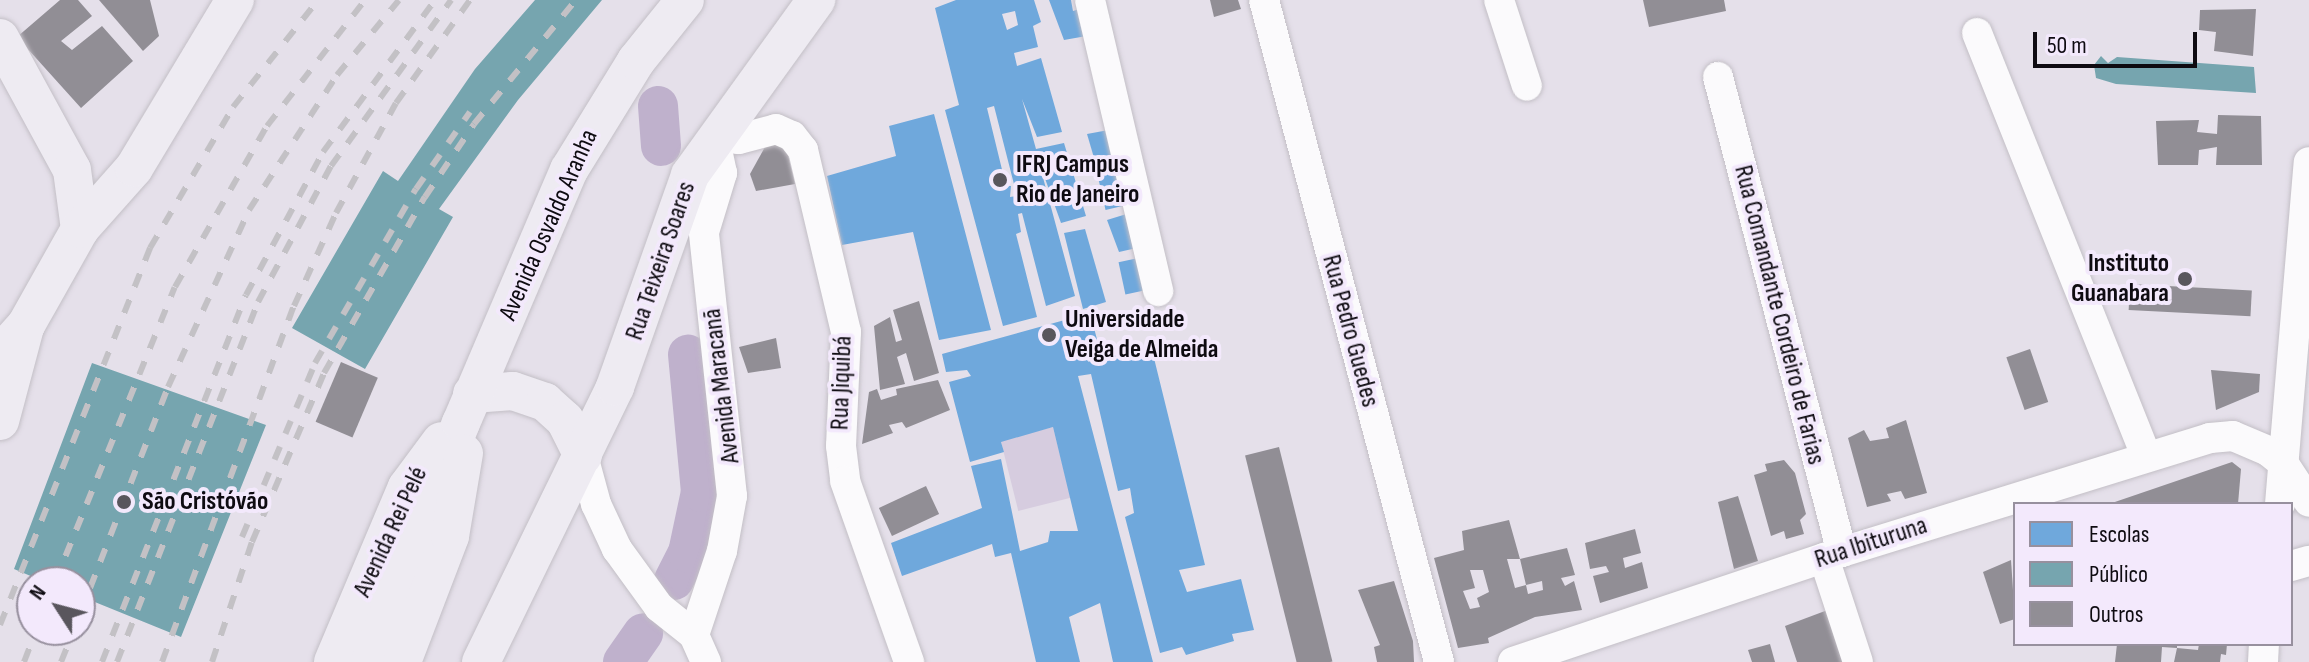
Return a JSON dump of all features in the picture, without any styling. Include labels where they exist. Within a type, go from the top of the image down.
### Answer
[{"type":"main road","points":[[0,354],[26,325],[80,229],[134,168],[235,0]]},
{"type":"main road","name":"Avenida Osvaldo Aranha","points":[[370,662],[466,408],[569,170],[636,61],[685,0]]},
{"type":"main road","name":"Rua Teixeira Soares","points":[[583,456],[632,346],[684,189],[714,136],[816,0]]},
{"type":"main road","points":[[1,40],[72,170],[80,229]]},
{"type":"main road","points":[[0,421],[26,325]]},
{"type":"main road","points":[[466,408],[513,391],[545,402],[565,420],[583,456],[481,662]]},
{"type":"main road","name":"Avenida Rei Pelé","points":[[333,662],[407,487],[432,449],[466,408]]},
{"type":"main road","name":"Avenida Rei Pelé","points":[[402,662],[456,510],[463,471],[466,408]]},
{"type":"main road","points":[[456,662],[510,600]]},
{"type":"street","points":[[1090,0],[1158,291]]},
{"type":"street","name":"Rua Pedro Guedes","points":[[1264,0],[1439,662]]},
{"type":"street","points":[[1499,0],[1527,86]]},
{"type":"street","points":[[1977,33],[2146,456]]},
{"type":"street","name":"Rua Comandante Cordeiro de Farias","points":[[1718,77],[1858,662]]},
{"type":"street","name":"Rua Jiquibá","points":[[714,136],[739,139],[776,129],[792,136],[807,164],[846,332],[841,446],[845,481],[909,662]]},
{"type":"street","points":[[714,199],[760,131]]},
{"type":"street","name":"Avenida Maracanã","points":[[700,649],[732,496],[705,239],[723,166],[714,136]]},
{"type":"street","points":[[2280,502],[2306,244],[2309,162]]},
{"type":"street","name":"Rua Ibituruna","points":[[1513,662],[1833,555],[2146,456],[2267,425],[2289,396]]},
{"type":"street","points":[[2233,436],[2251,441],[2284,464],[2309,502]]},
{"type":"street","points":[[583,456],[603,524],[617,549],[659,607],[700,649]]},
{"type":"shaded area","points":[[1053,427],[1071,498],[1018,511],[1001,440]]},
{"type":"building: Escolas","name":"IFRJ Campus Rio de Janeiro","points":[[956,0],[1034,0],[1041,22],[1033,26],[1038,47],[1014,53],[1017,66],[1041,58],[1062,132],[1037,137],[1022,99],[1036,149],[1064,143],[1086,216],[1061,223],[1038,159],[1075,296],[1046,306],[1022,213],[1018,214],[1021,232],[1016,234],[1037,317],[1003,326],[945,110],[959,105],[935,8]],"holes":[[[1015,11],[1018,25],[1007,30],[1002,14]],[[994,106],[1017,196],[1010,197],[1011,186],[1006,186],[987,108]]]},
{"type":"building: Escolas","points":[[1049,0],[1071,0],[1073,11],[1086,7],[1092,35],[1064,40]]},
{"type":"building: Escolas","points":[[934,114],[991,330],[939,340],[913,232],[842,245],[827,176],[896,156],[889,126]]},
{"type":"building: Escolas","points":[[1114,129],[1121,162],[1097,168],[1087,134]]},
{"type":"building: Escolas","points":[[1123,170],[1131,204],[1106,210],[1098,176]]},
{"type":"building: Escolas","points":[[1133,212],[1141,247],[1119,252],[1107,220]]},
{"type":"building: Escolas","points":[[1085,229],[1106,302],[1083,309],[1064,233]]},
{"type":"building: Escolas","points":[[1143,257],[1150,289],[1125,294],[1119,262]]},
{"type":"building: Escolas","points":[[1090,313],[1098,343],[1088,362],[1151,346],[1205,565],[1179,570],[1187,592],[1241,579],[1254,630],[1232,634],[1234,641],[1186,655],[1182,647],[1160,653],[1125,517],[1134,513],[1130,488],[1118,491],[1091,374],[1078,376],[1153,662],[1113,662],[1100,603],[1069,617],[1080,662],[1036,662],[1011,553],[995,557],[992,544],[902,576],[891,543],[982,508],[971,466],[1001,459],[1020,551],[1048,542],[1050,531],[1078,531],[1053,427],[1001,442],[1004,452],[970,462],[949,382],[971,376],[967,370],[946,372],[942,354]]},
{"type":"building: Público","points":[[535,0],[602,0],[518,100],[439,209],[453,217],[365,369],[292,328],[383,171],[398,181],[475,69]]},
{"type":"building: Público","points":[[2101,56],[2108,63],[2117,57],[2254,67],[2256,93],[2116,84],[2096,78],[2094,65]]},
{"type":"building: Público","name":"São Cristóvão","points":[[92,363],[266,425],[181,637],[96,602],[96,566],[16,566],[14,569]]},
{"type":"building: Outros","points":[[60,0],[78,0],[92,16],[61,41],[72,50],[102,26],[133,61],[81,108],[17,37]]},
{"type":"building: Outros","points":[[99,0],[150,0],[159,36],[143,51]]},
{"type":"building: Outros","points":[[1210,0],[1238,0],[1241,9],[1214,17]]},
{"type":"building: Outros","points":[[1643,0],[1724,0],[1726,11],[1649,27]]},
{"type":"building: Outros","points":[[2256,9],[2253,56],[2214,51],[2216,32],[2199,30],[2200,10]]},
{"type":"building: Outros","points":[[2218,115],[2261,116],[2262,165],[2216,165],[2217,147],[2199,150],[2198,165],[2158,165],[2156,121],[2199,120],[2197,132],[2217,134]]},
{"type":"building: Outros","points":[[776,143],[786,147],[795,184],[756,191],[750,174],[766,145]]},
{"type":"building: Outros","points":[[2130,284],[2252,290],[2250,316],[2129,310]]},
{"type":"building: Outros","points":[[919,301],[939,373],[914,381],[906,353],[897,357],[905,384],[880,390],[874,326],[890,317],[896,342],[902,340],[893,310]]},
{"type":"building: Outros","points":[[776,338],[781,368],[748,373],[739,347]]},
{"type":"building: Outros","points":[[2030,349],[2048,402],[2025,410],[2006,357]]},
{"type":"building: Outros","points":[[341,362],[378,378],[352,437],[316,422]]},
{"type":"building: Outros","points":[[2211,370],[2260,374],[2259,392],[2216,410]]},
{"type":"building: Outros","points":[[938,380],[950,410],[906,428],[902,422],[889,425],[893,433],[862,444],[869,392],[877,389],[881,400],[897,395],[896,389]]},
{"type":"building: Outros","points":[[1906,420],[1927,493],[1905,499],[1901,491],[1887,494],[1891,501],[1867,507],[1848,438],[1864,430],[1870,441],[1889,438],[1886,428]]},
{"type":"building: Outros","points":[[1279,447],[1332,661],[1297,662],[1245,455]]},
{"type":"building: Outros","points":[[1784,460],[1795,473],[1806,514],[1800,520],[1804,534],[1786,539],[1784,531],[1771,536],[1754,475],[1767,471],[1765,464]]},
{"type":"building: Outros","points":[[2232,462],[2241,469],[2238,502],[2115,502]]},
{"type":"building: Outros","points":[[926,486],[939,514],[892,536],[879,508]]},
{"type":"building: Outros","points":[[1738,496],[1758,561],[1734,569],[1718,502]]},
{"type":"building: Outros","points":[[1509,520],[1520,559],[1567,548],[1575,575],[1561,578],[1565,586],[1574,581],[1582,610],[1535,617],[1488,638],[1489,643],[1458,648],[1434,558],[1464,550],[1462,531]],"holes":[[[1507,559],[1520,559],[1526,585],[1515,588]],[[1470,570],[1483,570],[1489,592],[1477,598],[1480,607],[1470,609],[1463,591],[1475,588]],[[1542,581],[1543,590],[1528,594],[1526,585]]]},
{"type":"building: Outros","points":[[1635,529],[1641,553],[1623,558],[1625,568],[1642,562],[1648,588],[1600,603],[1593,576],[1609,572],[1606,566],[1590,569],[1585,543]]},
{"type":"building: Outros","points":[[2011,560],[2013,620],[2000,624],[1983,572]]},
{"type":"building: Outros","points":[[1394,581],[1413,641],[1414,662],[1377,662],[1374,647],[1380,645],[1358,590]]},
{"type":"building: Outros","points":[[1833,608],[1851,662],[1797,662],[1785,626]]},
{"type":"building: Outros","points":[[1770,644],[1775,662],[1752,662],[1748,650]]},
{"type":"building: Outros","points":[[2117,646],[2177,646],[2162,647],[2161,662],[2115,662]]},
{"type":"building: Outros","points":[[2199,646],[2227,646],[2226,655],[2221,654],[2220,662],[2174,662],[2177,648],[2198,650]]},
{"type":"waterway","points":[[658,106],[661,146]]},
{"type":"waterway","points":[[674,580],[688,553],[701,492],[688,355]]},
{"type":"waterway","points":[[623,662],[643,633]]},
{"type":"railway","points":[[0,625],[150,248],[233,107],[318,0]]},
{"type":"railway","points":[[62,566],[175,287],[267,126],[365,0]]},
{"type":"railway","points":[[96,573],[168,387],[249,210],[337,75],[399,0]]},
{"type":"railway","points":[[102,662],[246,295],[323,152],[435,0]]},
{"type":"railway","points":[[117,662],[258,302],[331,166],[451,0]]},
{"type":"railway","points":[[162,662],[294,306],[336,213],[396,103],[470,0]]},
{"type":"railway","points":[[212,662],[252,542],[324,373],[425,197],[474,124],[576,0]]},
{"type":"railway","points":[[242,537],[315,363],[416,189],[470,112]]},
{"type":"railway","points":[[24,662],[30,646]]},
{"type":"railway","points":[[61,662],[68,646]]},
{"type":"place","name":"IFRJ Campus Rio de Janeiro","points":[[1000,180]]},
{"type":"place","name":"Instituto Guanabara","points":[[2185,279]]},
{"type":"place","name":"Universidade Veiga de Almeida","points":[[1049,335]]},
{"type":"place","name":"São Cristóvão","points":[[124,502]]}]
